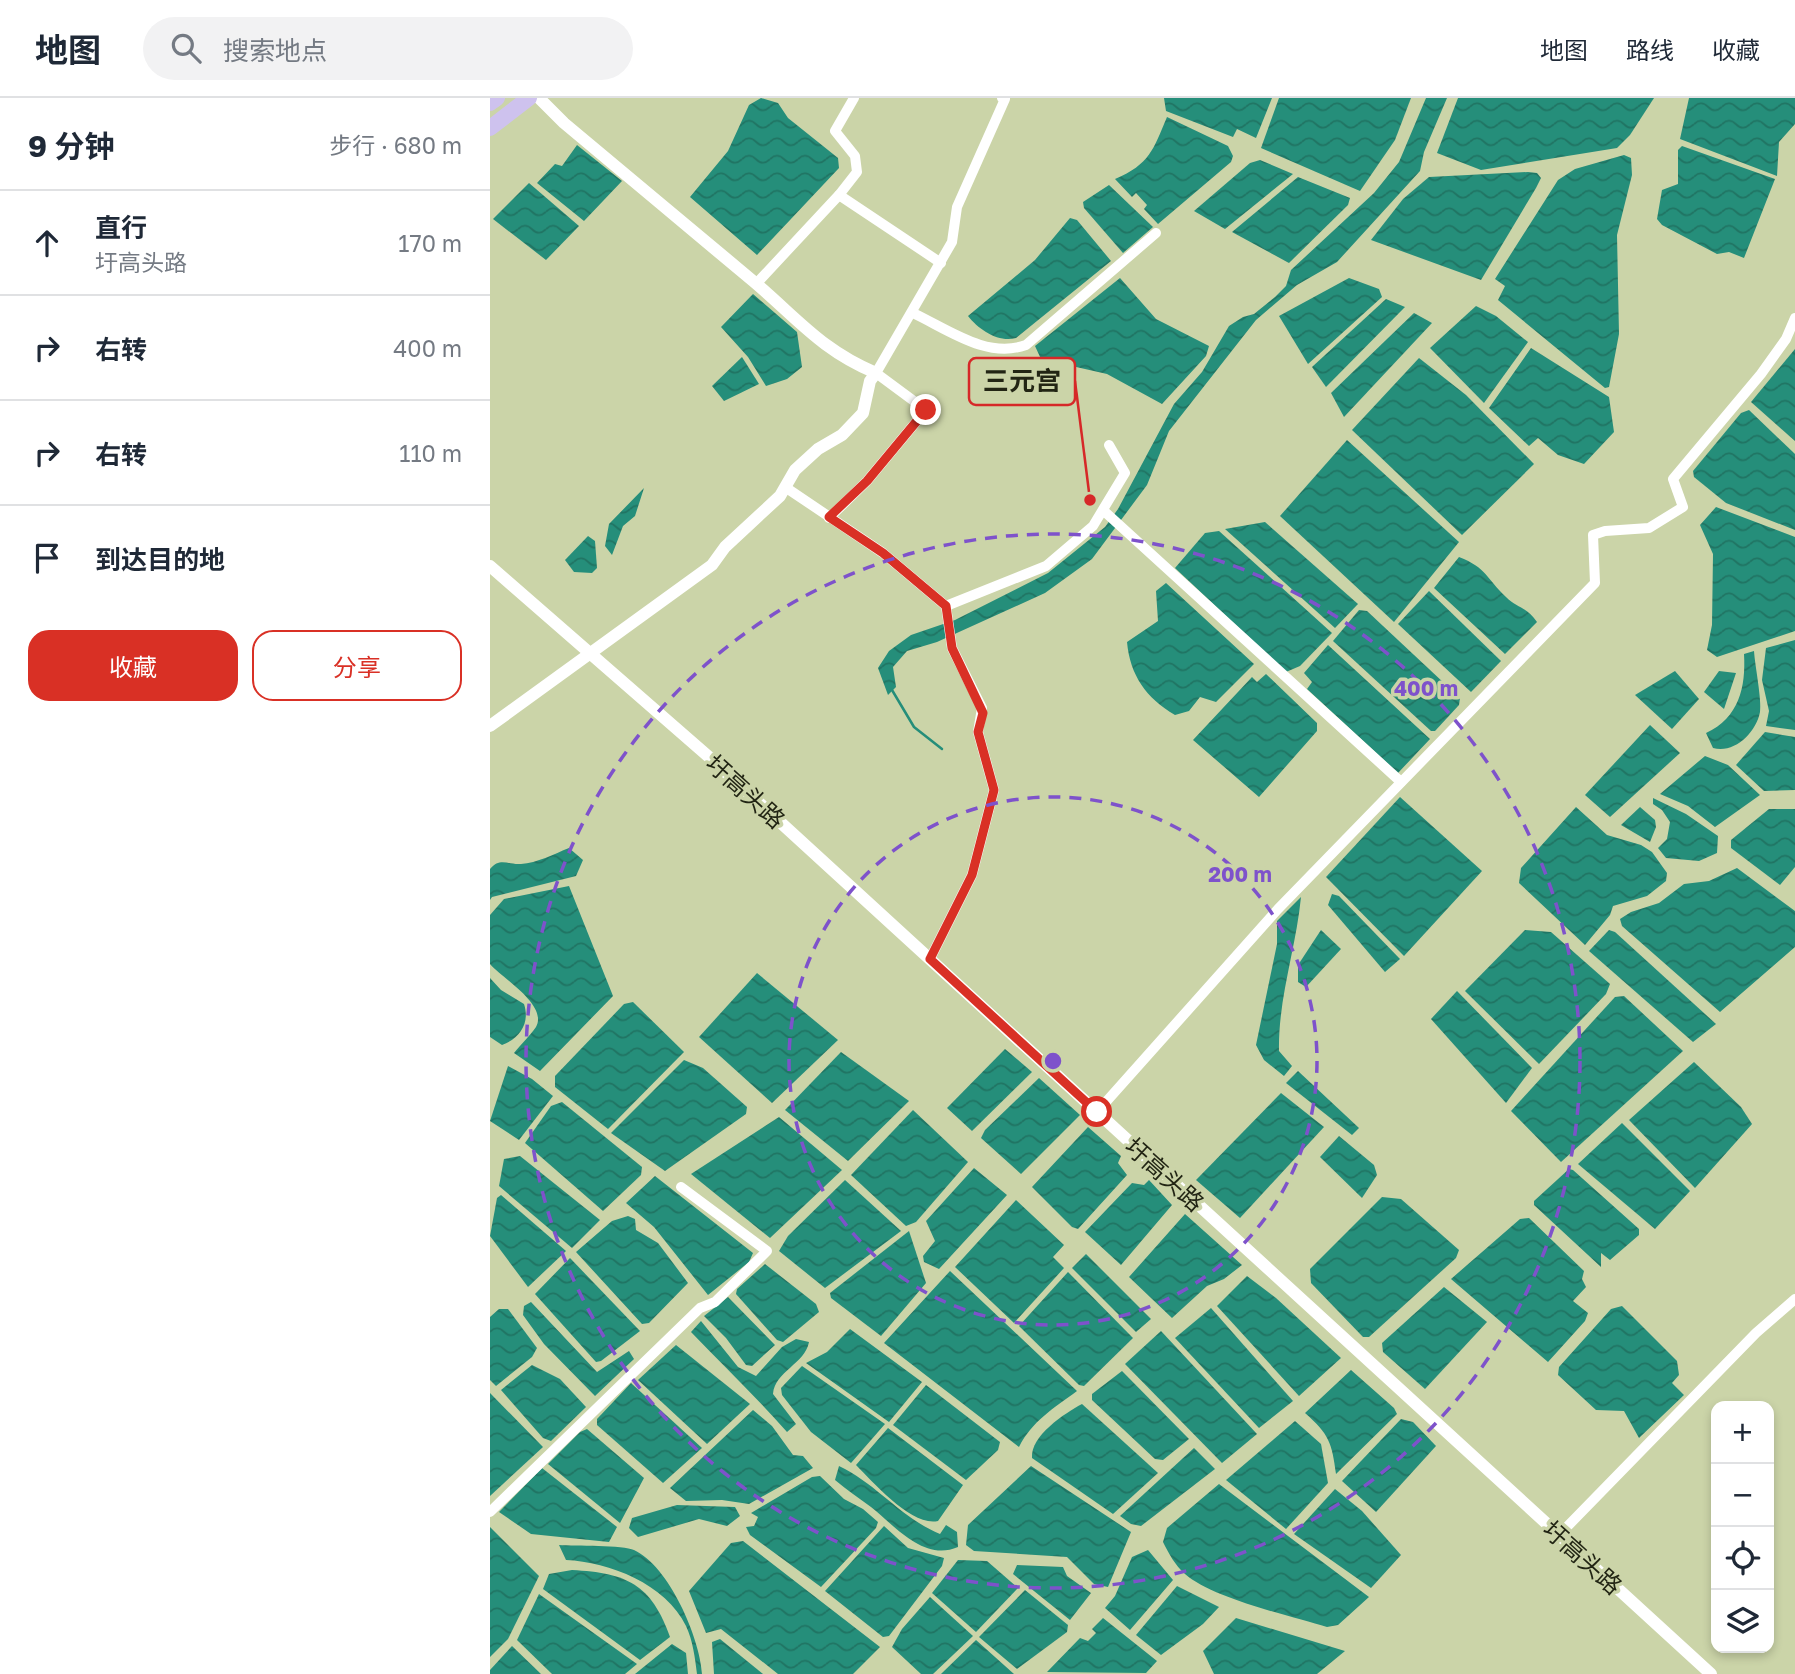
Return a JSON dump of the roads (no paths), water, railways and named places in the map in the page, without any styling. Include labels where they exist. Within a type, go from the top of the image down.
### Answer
[{"type":"main road","points":[[490,103],[497,98]]},
{"type":"main road","points":[[490,128],[529,98]]},
{"type":"street","points":[[540,98],[564,123],[843,359],[876,373],[926,410],[867,481],[829,517]]},
{"type":"street","points":[[756,284],[857,172],[855,156],[835,131],[854,98]]},
{"type":"street","points":[[490,726],[712,565],[724,547],[780,496],[795,470],[818,449],[842,435],[863,413],[870,381],[913,313],[952,242],[957,207],[968,177],[1005,99],[1002,98]]},
{"type":"street","points":[[839,195],[941,263]]},
{"type":"street","points":[[913,313],[988,349],[1008,351],[1026,345],[1156,233]]},
{"type":"street","points":[[1097,1112],[1278,909],[1595,583],[1593,535],[1605,531],[1649,528],[1683,507],[1673,479],[1761,374],[1786,339],[1795,318]]},
{"type":"street","points":[[946,606],[1046,566],[1107,514],[1125,473],[1110,445]]},
{"type":"street","points":[[785,488],[883,553],[946,606],[951,641],[982,708],[978,732],[994,790],[972,875],[930,959]]},
{"type":"street","points":[[1107,514],[1401,782]]},
{"type":"street","name":"圩高头路","points":[[490,566],[930,959],[1711,1674]]},
{"type":"street","points":[[490,1512],[700,1308],[715,1302],[767,1251],[681,1187]]},
{"type":"street","points":[[1559,1535],[1756,1334],[1795,1299]]},
{"type":"water","points":[[761,98],[778,103],[788,118],[838,158],[839,168],[757,255],[690,197],[728,151],[749,105]]},
{"type":"water","points":[[1164,98],[1272,98],[1256,138],[1237,129],[1233,137],[1166,111]]},
{"type":"water","points":[[1279,98],[1411,98],[1395,140],[1360,191],[1261,148]]},
{"type":"water","points":[[1426,98],[1447,98],[1424,152],[1420,171],[1337,262],[1297,285],[1256,320],[1169,431],[1147,485],[1092,559],[1045,593],[937,642],[907,651],[893,667],[896,687],[888,695],[878,668],[889,651],[911,635],[955,620],[1048,573],[1105,527],[1118,509],[1174,404],[1202,372],[1229,326],[1254,314],[1275,297],[1286,286],[1291,270],[1374,193],[1399,162]]},
{"type":"water","points":[[1458,98],[1654,98],[1630,135],[1617,148],[1481,170],[1437,153]]},
{"type":"water","points":[[1689,98],[1795,98],[1795,124],[1779,142],[1777,176],[1680,139]]},
{"type":"water","points":[[1167,117],[1228,146],[1233,156],[1231,162],[1158,224],[1144,209],[1147,205],[1136,193],[1132,197],[1115,179],[1136,168],[1149,155]]},
{"type":"water","points":[[577,145],[622,181],[584,221],[537,183],[555,164],[562,166]]},
{"type":"water","points":[[1682,146],[1775,179],[1744,258],[1729,252],[1717,254],[1662,225],[1657,219],[1662,190],[1678,184],[1678,150]]},
{"type":"water","points":[[1624,155],[1631,158],[1632,175],[1617,235],[1619,334],[1609,387],[1605,388],[1498,300],[1505,286],[1495,279],[1558,180],[1575,169]]},
{"type":"water","points":[[1260,160],[1293,174],[1225,229],[1194,211],[1250,163]]},
{"type":"water","points":[[1537,173],[1541,178],[1481,280],[1371,240],[1403,199],[1429,177]]},
{"type":"water","points":[[1298,177],[1350,198],[1348,205],[1289,263],[1232,232]]},
{"type":"water","points":[[529,183],[579,226],[546,260],[493,219]]},
{"type":"water","points":[[1109,185],[1153,227],[1123,253],[1084,208],[1083,202]]},
{"type":"water","points":[[1070,218],[1077,220],[1111,261],[1016,338],[996,337],[978,326],[968,316],[1035,260]]},
{"type":"water","points":[[1120,278],[1156,319],[1209,346],[1206,356],[1162,404],[1107,374],[1041,359],[1035,346]]},
{"type":"water","points":[[1349,278],[1379,289],[1382,297],[1308,364],[1279,316]]},
{"type":"water","points":[[753,294],[797,332],[802,367],[787,379],[766,386],[748,357],[721,327]]},
{"type":"water","points":[[1386,299],[1405,307],[1326,387],[1312,367]]},
{"type":"water","points":[[1476,306],[1496,316],[1528,342],[1484,403],[1430,348]]},
{"type":"water","points":[[1414,313],[1432,323],[1344,417],[1331,393]]},
{"type":"water","points":[[1531,348],[1609,397],[1614,432],[1584,464],[1558,455],[1538,438],[1529,446],[1489,408]]},
{"type":"water","points":[[1795,349],[1795,441],[1751,402]]},
{"type":"water","points":[[742,357],[759,384],[724,401],[712,386]]},
{"type":"water","points":[[1419,358],[1466,395],[1534,464],[1462,535],[1352,430]]},
{"type":"water","points":[[1749,410],[1795,454],[1795,530],[1726,503],[1694,477],[1693,471],[1741,413]]},
{"type":"water","points":[[1347,440],[1459,542],[1394,622],[1280,516]]},
{"type":"water","points":[[644,488],[635,516],[623,526],[612,555],[605,546],[609,524]]},
{"type":"water","points":[[1716,507],[1795,537],[1795,631],[1717,657],[1707,650],[1712,625],[1713,554],[1700,525]]},
{"type":"water","points":[[1265,522],[1358,604],[1335,628],[1225,529]]},
{"type":"water","points":[[1219,531],[1332,633],[1300,666],[1286,672],[1175,568],[1205,533]]},
{"type":"water","points":[[588,536],[595,541],[597,568],[592,573],[574,572],[565,560]]},
{"type":"water","points":[[1459,557],[1481,569],[1506,597],[1537,622],[1505,654],[1434,588]]},
{"type":"water","points":[[1166,583],[1254,664],[1216,702],[1200,697],[1189,711],[1175,715],[1156,701],[1141,684],[1132,665],[1127,642],[1158,621],[1156,591]]},
{"type":"water","points":[[1429,591],[1501,661],[1471,692],[1398,624]]},
{"type":"water","points":[[1359,610],[1367,611],[1460,698],[1459,705],[1435,731],[1431,731],[1333,641]]},
{"type":"water","points":[[1795,640],[1795,730],[1766,726],[1769,711],[1762,680],[1766,648]]},
{"type":"water","points":[[1328,645],[1430,739],[1398,773],[1307,689],[1312,682],[1304,673]]},
{"type":"water","points":[[1754,651],[1760,700],[1758,720],[1749,734],[1736,745],[1713,748],[1706,733],[1717,727],[1733,710],[1742,690],[1744,654]]},
{"type":"water","points":[[1675,671],[1699,699],[1672,729],[1635,695]]},
{"type":"water","points":[[1719,671],[1736,673],[1724,709],[1704,692]]},
{"type":"water","points":[[1266,674],[1317,723],[1317,731],[1259,797],[1193,740],[1252,677],[1257,682]]},
{"type":"water","points":[[1650,725],[1680,753],[1610,817],[1585,795]]},
{"type":"water","points":[[1765,732],[1795,737],[1795,790],[1764,791],[1736,765]]},
{"type":"water","points":[[1705,756],[1728,765],[1760,795],[1715,827],[1688,806],[1660,794]]},
{"type":"water","points":[[1400,797],[1482,871],[1404,956],[1326,877]]},
{"type":"water","points":[[1653,798],[1686,814],[1718,836],[1717,853],[1699,861],[1666,858],[1658,848],[1667,839],[1670,822],[1662,810],[1653,804]]},
{"type":"water","points":[[1576,807],[1607,835],[1641,845],[1652,852],[1667,873],[1666,881],[1647,896],[1613,906],[1610,915],[1585,945],[1519,883],[1521,868]]},
{"type":"water","points":[[1640,807],[1655,820],[1656,827],[1650,842],[1621,825]]},
{"type":"water","points":[[1769,809],[1795,809],[1795,867],[1780,885],[1731,848],[1731,840]]},
{"type":"water","points":[[569,848],[583,860],[576,876],[492,897],[490,900],[490,869],[497,863],[533,862]]},
{"type":"water","points":[[1737,868],[1795,911],[1795,947],[1720,1012],[1622,926],[1620,919],[1631,912],[1659,903],[1684,884],[1709,881]]},
{"type":"water","points":[[569,886],[613,996],[540,1071],[514,1053],[536,1027],[538,1019],[530,1001],[490,964],[490,915],[504,899]]},
{"type":"water","points":[[1332,894],[1339,896],[1400,959],[1385,972],[1328,905]]},
{"type":"water","points":[[1301,897],[1279,1031],[1279,1051],[1292,1066],[1284,1076],[1264,1060],[1256,1045],[1277,944],[1277,921]]},
{"type":"water","points":[[1321,930],[1341,949],[1306,987],[1298,982],[1298,965]]},
{"type":"water","points":[[1525,930],[1551,932],[1610,984],[1606,994],[1539,1064],[1465,991]]},
{"type":"water","points":[[1609,930],[1615,932],[1716,1024],[1693,1042],[1589,951]]},
{"type":"water","points":[[757,973],[838,1040],[772,1103],[699,1037]]},
{"type":"water","points":[[490,978],[501,990],[524,1004],[526,1011],[525,1023],[519,1034],[502,1045],[490,1037]]},
{"type":"water","points":[[1457,991],[1532,1068],[1506,1103],[1431,1019]]},
{"type":"water","points":[[1624,996],[1683,1051],[1561,1162],[1511,1111],[1615,997]]},
{"type":"water","points":[[633,1002],[684,1052],[608,1129],[555,1087],[555,1076],[624,1004]]},
{"type":"water","points":[[1005,1049],[1032,1072],[972,1131],[947,1108]]},
{"type":"water","points":[[841,1052],[909,1101],[848,1161],[785,1110]]},
{"type":"water","points":[[684,1060],[703,1068],[747,1107],[746,1114],[665,1171],[611,1133]]},
{"type":"water","points":[[1694,1062],[1741,1107],[1752,1124],[1695,1188],[1629,1120]]},
{"type":"water","points":[[508,1066],[532,1079],[553,1096],[519,1140],[490,1121]]},
{"type":"water","points":[[1298,1071],[1359,1128],[1352,1135],[1286,1083]]},
{"type":"water","points":[[1039,1078],[1080,1115],[1021,1174],[981,1138],[985,1130]]},
{"type":"water","points":[[1281,1093],[1324,1127],[1240,1218],[1196,1180]]},
{"type":"water","points":[[562,1102],[642,1167],[641,1175],[603,1211],[525,1143],[551,1106]]},
{"type":"water","points":[[913,1110],[968,1162],[916,1222],[906,1226],[851,1175]]},
{"type":"water","points":[[779,1117],[842,1170],[770,1238],[691,1174]]},
{"type":"water","points":[[1622,1123],[1690,1191],[1655,1229],[1578,1164]]},
{"type":"water","points":[[1088,1127],[1121,1156],[1118,1163],[1127,1175],[1078,1229],[1072,1227],[1032,1187]]},
{"type":"water","points":[[1339,1136],[1374,1165],[1377,1175],[1362,1198],[1320,1157]]},
{"type":"water","points":[[520,1156],[600,1220],[572,1248],[499,1186],[504,1159]]},
{"type":"water","points":[[974,1168],[1007,1195],[939,1269],[924,1262],[923,1256],[935,1241],[926,1221]]},
{"type":"water","points":[[1569,1169],[1639,1229],[1639,1235],[1610,1260],[1601,1253],[1601,1267],[1534,1205],[1534,1201]]},
{"type":"water","points":[[655,1176],[753,1253],[749,1262],[708,1295],[654,1227],[626,1203]]},
{"type":"water","points":[[845,1180],[901,1231],[825,1288],[779,1251],[788,1236]]},
{"type":"water","points":[[1149,1180],[1172,1205],[1121,1265],[1085,1232],[1132,1183],[1144,1185]]},
{"type":"water","points":[[501,1195],[566,1251],[528,1287],[490,1236],[497,1198]]},
{"type":"water","points":[[1382,1197],[1401,1199],[1459,1250],[1456,1258],[1369,1337],[1363,1337],[1311,1283],[1310,1269]]},
{"type":"water","points":[[1016,1200],[1064,1245],[1053,1257],[1064,1268],[1014,1323],[955,1267]]},
{"type":"water","points":[[1185,1214],[1242,1265],[1224,1279],[1207,1286],[1172,1318],[1129,1277]]},
{"type":"water","points":[[628,1216],[635,1219],[636,1230],[658,1243],[688,1283],[649,1323],[642,1324],[576,1252],[612,1221]]},
{"type":"water","points":[[1529,1218],[1584,1271],[1582,1279],[1586,1287],[1573,1301],[1588,1313],[1585,1321],[1548,1362],[1451,1279],[1520,1219]]},
{"type":"water","points":[[909,1231],[926,1283],[881,1336],[831,1298],[830,1293]]},
{"type":"water","points":[[1086,1254],[1151,1319],[1136,1332],[1072,1268]]},
{"type":"water","points":[[570,1258],[640,1331],[601,1361],[596,1362],[535,1294]]},
{"type":"water","points":[[765,1264],[816,1304],[819,1312],[783,1342],[777,1340],[736,1294],[737,1289]]},
{"type":"water","points":[[950,1271],[1077,1391],[1037,1422],[1019,1447],[884,1343]]},
{"type":"water","points":[[1068,1272],[1133,1338],[1084,1386],[1079,1385],[1019,1326]]},
{"type":"water","points":[[1247,1276],[1276,1298],[1341,1358],[1299,1396],[1217,1306]]},
{"type":"water","points":[[1444,1287],[1487,1322],[1425,1389],[1383,1352],[1382,1343]]},
{"type":"water","points":[[728,1297],[775,1345],[752,1366],[746,1365],[726,1338],[704,1316]]},
{"type":"water","points":[[531,1302],[597,1372],[629,1351],[634,1359],[595,1396],[544,1344],[523,1315],[524,1306]]},
{"type":"water","points":[[1622,1306],[1677,1361],[1679,1375],[1672,1383],[1684,1395],[1639,1438],[1624,1411],[1596,1410],[1558,1375],[1559,1367],[1611,1309]]},
{"type":"water","points":[[1211,1308],[1293,1401],[1259,1428],[1175,1338]]},
{"type":"water","points":[[499,1309],[508,1309],[537,1348],[532,1357],[496,1386],[490,1380],[490,1317]]},
{"type":"water","points":[[701,1321],[738,1367],[756,1376],[782,1347],[796,1339],[809,1342],[802,1356],[779,1379],[773,1394],[796,1424],[787,1432],[691,1332]]},
{"type":"water","points":[[850,1329],[922,1382],[889,1422],[806,1363],[827,1352]]},
{"type":"water","points":[[1161,1331],[1257,1434],[1222,1463],[1125,1364]]},
{"type":"water","points":[[676,1345],[750,1404],[707,1444],[638,1380]]},
{"type":"water","points":[[532,1365],[560,1379],[586,1407],[551,1441],[543,1438],[501,1390]]},
{"type":"water","points":[[802,1366],[885,1424],[851,1463],[811,1432],[782,1395],[781,1388]]},
{"type":"water","points":[[1351,1370],[1394,1408],[1397,1414],[1336,1474],[1328,1440],[1305,1413]]},
{"type":"water","points":[[1122,1371],[1189,1439],[1163,1460],[1155,1459],[1092,1400],[1092,1394]]},
{"type":"water","points":[[631,1383],[702,1448],[663,1483],[597,1425],[597,1419]]},
{"type":"water","points":[[926,1385],[1000,1442],[998,1450],[966,1480],[893,1425]]},
{"type":"water","points":[[490,1393],[543,1447],[490,1496]]},
{"type":"water","points":[[1082,1404],[1158,1473],[1113,1514],[1032,1458],[1033,1450],[1042,1434],[1058,1419]]},
{"type":"water","points":[[753,1410],[772,1426],[793,1455],[803,1456],[813,1468],[749,1504],[722,1500],[686,1501],[670,1488]]},
{"type":"water","points":[[1401,1419],[1413,1422],[1436,1446],[1376,1512],[1342,1481]]},
{"type":"water","points":[[1295,1421],[1321,1444],[1328,1483],[1286,1529],[1226,1480]]},
{"type":"water","points":[[888,1428],[963,1485],[938,1521],[928,1521],[905,1511],[856,1465]]},
{"type":"water","points":[[587,1429],[644,1478],[620,1523],[548,1464],[580,1432]]},
{"type":"water","points":[[1194,1448],[1215,1469],[1141,1526],[1131,1524],[1120,1516]]},
{"type":"water","points":[[839,1466],[853,1473],[926,1527],[940,1534],[946,1525],[957,1532],[958,1547],[933,1550],[911,1540],[835,1480]]},
{"type":"water","points":[[1031,1466],[1131,1532],[1108,1587],[1094,1584],[1067,1557],[974,1551],[966,1545],[968,1525]]},
{"type":"water","points":[[542,1468],[617,1527],[609,1542],[531,1534],[499,1512]]},
{"type":"water","points":[[820,1476],[844,1499],[863,1509],[878,1522],[876,1528],[821,1587],[750,1535],[746,1527],[754,1526],[758,1517],[751,1513],[812,1477]]},
{"type":"water","points":[[1219,1484],[1369,1597],[1338,1625],[1327,1627],[1213,1591],[1185,1574],[1172,1559],[1163,1542],[1167,1528]]},
{"type":"water","points":[[1335,1489],[1362,1511],[1401,1555],[1371,1588],[1294,1534]]},
{"type":"water","points":[[677,1505],[735,1507],[740,1516],[727,1526],[699,1519],[638,1537],[629,1528],[632,1518]]},
{"type":"water","points":[[884,1526],[908,1548],[944,1558],[942,1566],[889,1636],[883,1637],[825,1591]]},
{"type":"water","points":[[490,1527],[539,1576],[508,1639],[490,1657]]},
{"type":"water","points":[[743,1541],[880,1647],[853,1674],[778,1674],[721,1629],[706,1633],[689,1591],[731,1543]]},
{"type":"water","points":[[559,1545],[629,1548],[647,1558],[659,1571],[680,1604],[695,1642],[702,1674],[697,1674],[686,1626],[665,1598],[651,1587],[618,1571],[600,1565],[566,1560]]},
{"type":"water","points":[[1148,1550],[1173,1580],[1130,1630],[1105,1608],[1115,1596],[1132,1557]]},
{"type":"water","points":[[958,1560],[987,1561],[1018,1588],[976,1632],[932,1593]]},
{"type":"water","points":[[1017,1565],[1063,1567],[1067,1576],[1091,1593],[1070,1620],[1013,1574]]},
{"type":"water","points":[[572,1570],[608,1574],[635,1585],[654,1605],[670,1637],[640,1660],[543,1589],[549,1574]]},
{"type":"water","points":[[1177,1586],[1219,1607],[1203,1624],[1161,1655],[1136,1635]]},
{"type":"water","points":[[1025,1590],[1068,1625],[1067,1632],[1017,1669],[979,1637]]},
{"type":"water","points":[[539,1594],[637,1664],[625,1674],[552,1674],[517,1640]]},
{"type":"water","points":[[930,1597],[973,1636],[933,1674],[921,1674],[892,1647],[902,1629]]},
{"type":"water","points":[[1103,1618],[1157,1661],[1146,1673],[1047,1672],[1080,1638],[1088,1641],[1096,1633],[1092,1629]]},
{"type":"water","points":[[1236,1618],[1345,1651],[1317,1674],[1214,1674],[1203,1651]]},
{"type":"water","points":[[720,1639],[763,1674],[714,1674],[712,1642]]},
{"type":"water","points":[[976,1640],[1014,1674],[941,1674]]},
{"type":"water","points":[[672,1644],[686,1653],[688,1674],[635,1674]]},
{"type":"water","points":[[512,1646],[541,1674],[490,1674],[490,1670]]},
{"type":"waterway","points":[[892,690],[914,727],[942,749]]},
{"type":"place","name":"三元宫","points":[[1090,500]]}]
